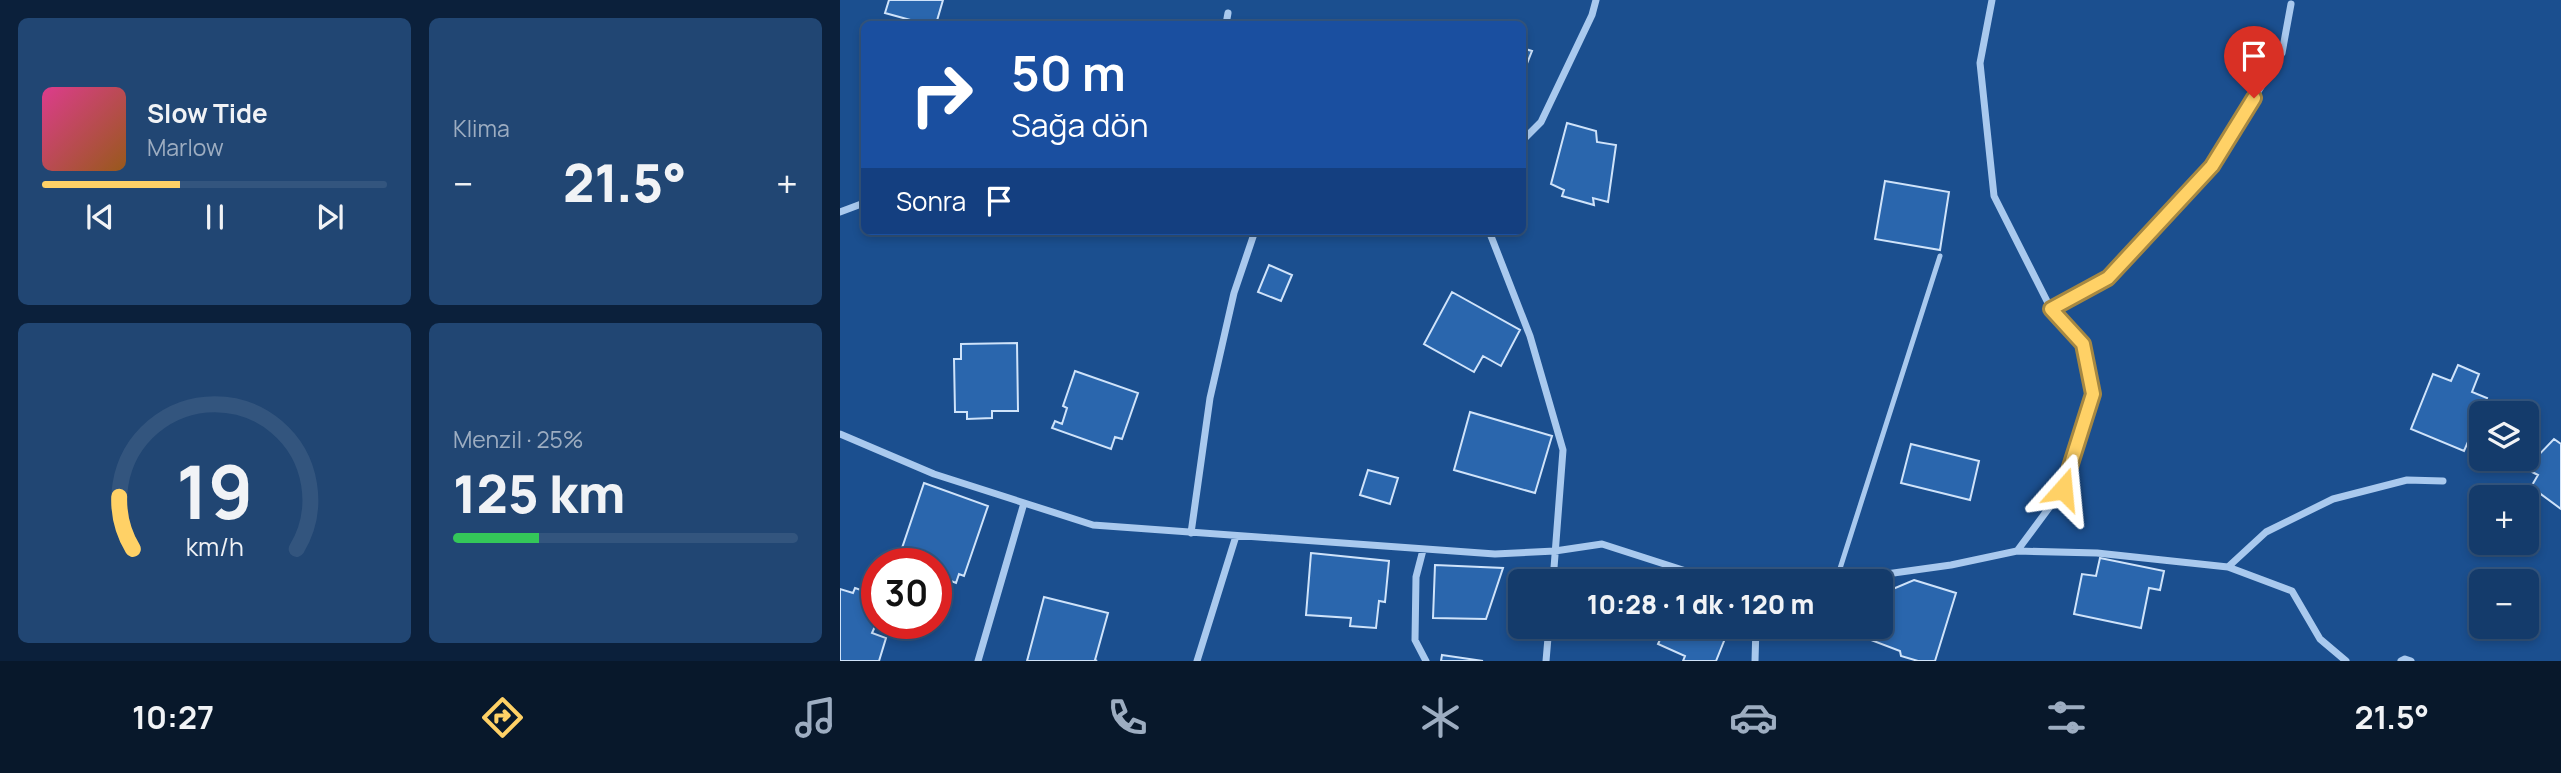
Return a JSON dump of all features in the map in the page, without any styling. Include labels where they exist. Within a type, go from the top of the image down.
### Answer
[{"type":"street","points":[[1526,137],[1541,122],[1597,0]]},
{"type":"street","points":[[1992,0],[1980,63],[1994,196],[2051,309],[2083,344],[2093,394],[2063,489],[2017,551]]},
{"type":"street","points":[[2051,309],[2108,278],[2212,166],[2282,53],[2291,4]]},
{"type":"street","points":[[1227,21],[1228,13]]},
{"type":"street","points":[[840,212],[861,204]]},
{"type":"street","points":[[1191,533],[1210,398],[1234,293],[1254,235]]},
{"type":"street","points":[[1491,235],[1530,336],[1563,450],[1554,569]]},
{"type":"street","points":[[840,434],[934,474],[1093,525],[1495,554],[1555,551],[1602,544],[1679,569]]},
{"type":"street","points":[[2228,567],[2266,532],[2333,499],[2407,480],[2443,481]]},
{"type":"street","points":[[978,661],[1024,503]]},
{"type":"street","points":[[1197,661],[1236,536]]},
{"type":"street","points":[[1423,550],[1416,577],[1415,640],[1426,661]]},
{"type":"street","points":[[1893,573],[1951,565],[2017,551],[2097,553],[2228,567],[2292,591],[2320,639],[2346,661]]},
{"type":"street","points":[[1546,661],[1548,639]]},
{"type":"street","points":[[1755,661],[1756,639]]},
{"type":"street","points":[[2401,661],[2411,661]]},
{"type":"lane","points":[[1840,569],[1940,256]]},
{"type":"building","points":[[889,0],[943,0],[937,21],[914,21],[885,13]]},
{"type":"building","points":[[1526,49],[1532,51],[1526,66]]},
{"type":"building","points":[[1567,123],[1596,131],[1597,142],[1616,145],[1608,202],[1593,198],[1594,205],[1562,196],[1564,190],[1551,184]]},
{"type":"building","points":[[1885,181],[1949,192],[1940,250],[1875,239]]},
{"type":"building","points":[[1269,265],[1292,275],[1281,301],[1258,292]]},
{"type":"building","points":[[1452,292],[1520,330],[1501,366],[1483,356],[1474,372],[1424,344]]},
{"type":"building","points":[[1017,343],[1018,411],[992,411],[992,418],[967,419],[967,412],[955,412],[954,359],[961,359],[961,344]]},
{"type":"building","points":[[2458,365],[2479,374],[2472,392],[2487,398],[2486,401],[2469,401],[2469,439],[2464,451],[2411,429],[2433,374],[2451,381]]},
{"type":"building","points":[[1075,371],[1138,393],[1122,439],[1115,437],[1111,449],[1052,428],[1055,421],[1062,424],[1067,408],[1063,406]]},
{"type":"building","points":[[1470,412],[1552,436],[1535,493],[1454,470]]},
{"type":"building","points":[[2554,439],[2561,444],[2561,509],[2539,493],[2539,485],[2532,485],[2538,475],[2532,472],[2539,471],[2539,455]]},
{"type":"building","points":[[1911,444],[1979,461],[1970,500],[1901,483]]},
{"type":"building","points":[[1368,470],[1398,478],[1390,504],[1360,495]]},
{"type":"building","points":[[924,483],[988,506],[964,576],[959,574],[956,583],[952,581],[952,548],[902,548]]},
{"type":"building","points":[[1311,553],[1389,561],[1385,602],[1379,601],[1376,628],[1350,626],[1351,618],[1306,615]]},
{"type":"building","points":[[2100,558],[2164,571],[2160,590],[2149,588],[2141,628],[2074,614],[2082,574],[2096,576]]},
{"type":"building","points":[[1435,565],[1503,568],[1486,619],[1433,618]]},
{"type":"building","points":[[1914,580],[1956,593],[1935,661],[1918,661],[1901,656],[1900,651],[1868,639],[1893,639],[1893,589]]},
{"type":"building","points":[[855,588],[861,590],[861,639],[886,639],[879,661],[840,661],[840,589],[853,593]]},
{"type":"building","points":[[1044,597],[1108,613],[1095,660],[1097,661],[1027,661]]},
{"type":"building","points":[[1660,639],[1725,639],[1716,661],[1683,661],[1685,656],[1658,644]]},
{"type":"building","points":[[1442,655],[1483,661],[1441,661]]},
{"type":"route","points":[[2063,489],[2093,394],[2083,344],[2051,309],[2108,278],[2212,166],[2254,98]]}]
